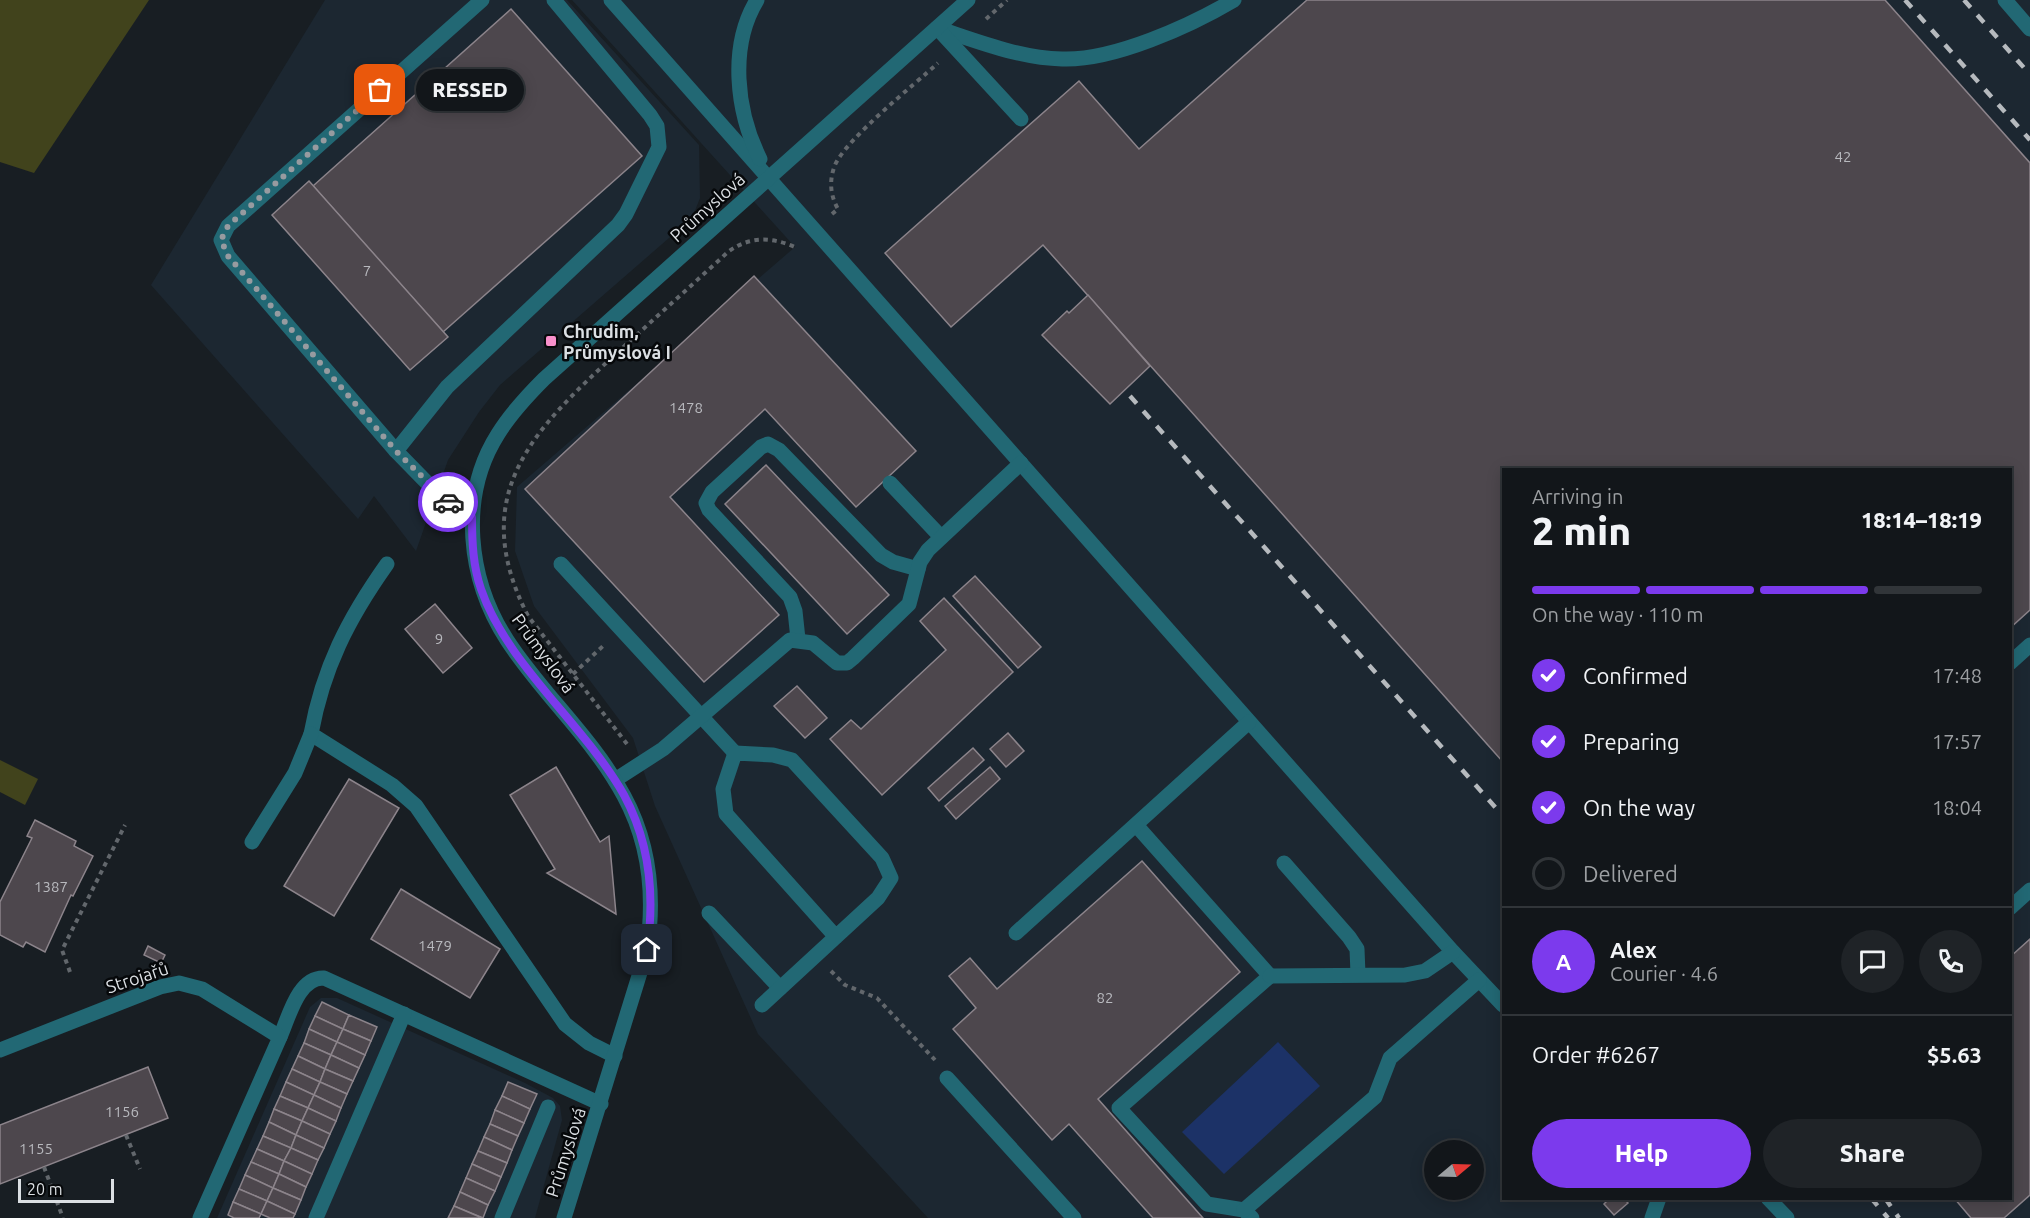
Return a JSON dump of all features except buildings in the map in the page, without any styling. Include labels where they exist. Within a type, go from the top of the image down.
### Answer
[{"type":"street","points":[[472,517],[437,493],[396,451],[228,256],[221,240],[228,226],[482,0]]},
{"type":"street","points":[[396,451],[447,387],[618,225],[627,214],[655,158],[659,136],[650,115],[554,0]]},
{"type":"street","points":[[611,0],[1453,952],[1502,1004]]},
{"type":"street","points":[[757,0],[742,30],[740,77],[744,118],[752,143],[769,178]]},
{"type":"street","name":"Průmyslová","points":[[564,1218],[647,950],[653,913],[651,884],[637,822],[615,780],[508,641],[492,615],[475,566],[472,517],[484,461],[497,435],[517,407],[544,379],[968,0]]},
{"type":"street","points":[[961,43],[1060,59],[1086,59],[1105,55],[1184,26],[1234,0]]},
{"type":"street","points":[[2005,0],[2030,29]]},
{"type":"street","points":[[937,28],[961,43],[1021,119]]},
{"type":"street","points":[[798,639],[795,611],[790,597],[709,510],[706,503],[712,492],[761,447],[768,444],[779,450],[881,555],[892,562],[918,569]]},
{"type":"street","points":[[615,780],[642,764],[783,645],[798,639],[819,647],[837,663],[847,663],[906,609],[918,569],[928,550],[1021,463]]},
{"type":"street","points":[[890,483],[941,537]]},
{"type":"street","points":[[252,842],[295,773],[310,734],[317,698],[328,665],[348,625],[387,564]]},
{"type":"street","points":[[561,564],[735,753],[773,755],[792,760],[886,863],[891,878],[889,884],[836,937],[762,1005]]},
{"type":"street","points":[[2012,661],[2030,645]]},
{"type":"street","points":[[1016,933],[1250,723]]},
{"type":"street","points":[[310,734],[393,785],[416,806],[565,1024],[588,1043],[615,1056]]},
{"type":"street","points":[[735,753],[723,789],[723,806],[726,814],[836,937]]},
{"type":"street","points":[[1136,825],[1270,976]]},
{"type":"street","points":[[1284,863],[1357,949],[1358,974]]},
{"type":"street","points":[[2012,906],[2030,890]]},
{"type":"street","points":[[709,913],[780,988]]},
{"type":"street","points":[[1453,952],[1425,971],[1416,974],[1270,976],[1119,1108],[1207,1204],[1248,1214],[1375,1096],[1390,1058],[1479,980]]},
{"type":"street","points":[[200,1218],[305,984],[316,977],[324,978],[601,1104]]},
{"type":"street","name":"Strojařů","points":[[0,1050],[160,987],[179,983],[202,989],[280,1037]]},
{"type":"street","points":[[316,1218],[404,1014]]},
{"type":"street","points":[[947,1078],[1074,1218]]},
{"type":"street","points":[[502,1218],[548,1107]]},
{"type":"street","points":[[1652,1218],[1658,1200]]},
{"type":"street","points":[[1770,1200],[1787,1218]]},
{"type":"path","points":[[642,764],[543,635],[517,593],[505,539],[505,509],[517,465],[531,442],[567,399],[729,251],[754,240],[770,239],[795,247],[837,209],[831,188],[832,174],[844,150],[1007,0]]},
{"type":"path","points":[[70,972],[62,950],[125,825]]},
{"type":"path","points":[[816,955],[845,985],[877,998],[943,1069],[947,1078]]},
{"type":"path","points":[[126,1135],[140,1169]]},
{"type":"path","points":[[44,1167],[63,1218]]},
{"type":"shaded area","points":[[325,0],[567,0],[699,145],[700,198],[692,218],[500,385],[479,412],[448,460],[416,551],[374,496],[358,519],[151,285]]},
{"type":"shaded area","points":[[572,0],[2030,0],[2030,1218],[928,1218],[758,1034],[655,806],[633,738],[534,606],[515,551],[517,487],[795,247]]},
{"type":"shaded area","points":[[321,998],[337,998],[525,1083],[553,1098],[560,1106],[562,1120],[535,1218],[217,1218],[310,1007]]},
{"type":"green space","points":[[0,0],[149,0],[34,173],[0,162]]},
{"type":"green space","points":[[0,760],[38,779],[25,805],[0,792]]},
{"type":"water","points":[[1278,1042],[1320,1086],[1224,1174],[1182,1132]]},
{"type":"railway","points":[[1905,0],[2030,140]]},
{"type":"railway","points":[[1964,0],[2026,70]]},
{"type":"railway","points":[[1130,396],[1502,815]]},
{"type":"railway","points":[[1873,1200],[1888,1218]]},
{"type":"railway","points":[[1886,1200],[1899,1218]]},
{"type":"way so far","points":[[380,90],[228,226],[221,240],[228,256],[396,451],[448,502]]},
{"type":"place","name":"RESSED","points":[[380,90]]},
{"type":"place","name":"Chrudim, Průmyslová I","points":[[551,341]]},
{"type":"route","points":[[448,502],[472,517],[475,566],[492,615],[508,641],[607,767],[637,822],[651,884],[653,913],[647,950]]}]
